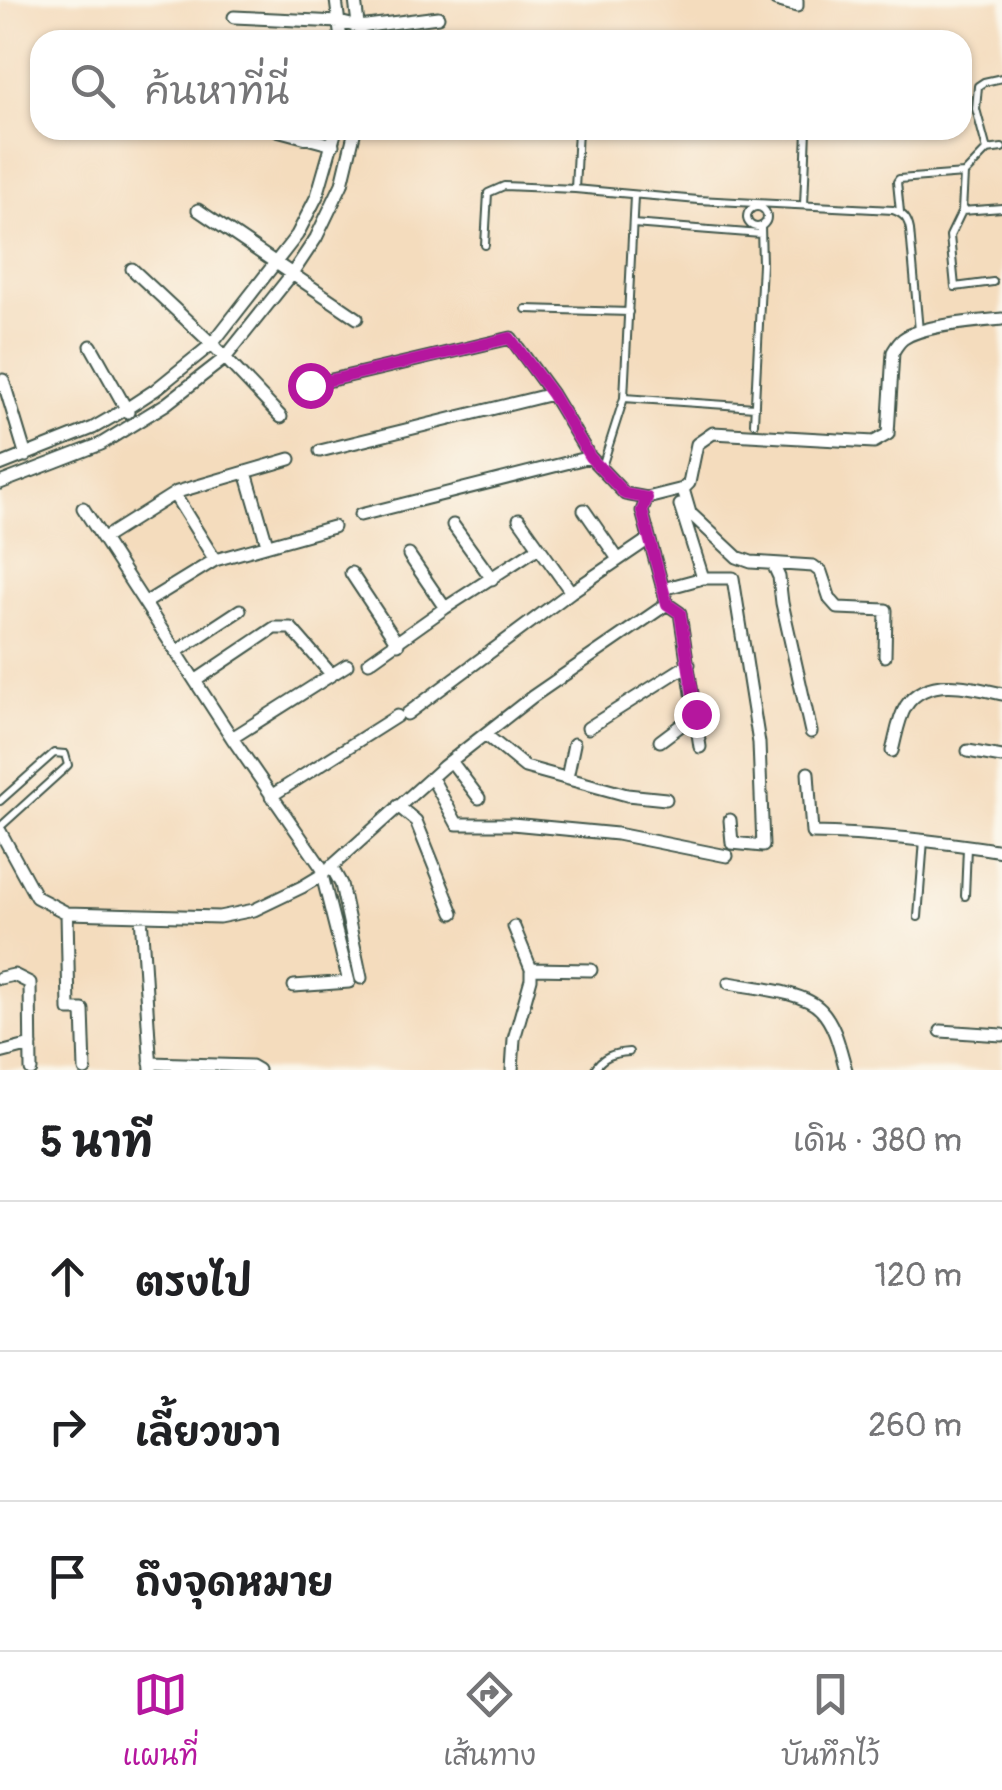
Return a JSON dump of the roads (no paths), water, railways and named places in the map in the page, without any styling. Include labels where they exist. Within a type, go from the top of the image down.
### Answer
[{"type":"street","points":[[336,0],[340,30]]},
{"type":"street","points":[[355,0],[359,30]]},
{"type":"street","points":[[776,0],[797,6],[797,0]]},
{"type":"street","points":[[234,16],[340,22],[354,30]]},
{"type":"street","points":[[375,30],[438,18]]},
{"type":"street","points":[[311,140],[332,146]]},
{"type":"street","points":[[0,465],[92,428],[126,409],[212,344],[296,235],[316,196],[334,140]]},
{"type":"street","points":[[0,484],[101,444],[166,404],[225,358],[316,238],[342,184],[352,140]]},
{"type":"street","points":[[198,210],[357,318]]},
{"type":"street","points":[[132,268],[281,417]]},
{"type":"street","points":[[310,385],[510,338],[601,470],[625,494],[647,498],[679,490],[689,483],[697,444],[712,433],[874,442],[888,434],[893,352],[898,343],[919,332],[1002,319]]},
{"type":"street","points":[[91,346],[134,425]]},
{"type":"street","points":[[3,380],[26,456]]},
{"type":"street","points":[[320,451],[552,394]]},
{"type":"street","points":[[360,515],[590,457]]},
{"type":"street","points":[[104,538],[174,494],[290,458]]},
{"type":"street","points":[[246,472],[267,544]]},
{"type":"street","points":[[679,490],[690,512],[737,557],[818,568],[830,599],[838,608],[886,610],[885,656]]},
{"type":"street","points":[[679,490],[702,578]]},
{"type":"street","points":[[174,494],[215,560]]},
{"type":"street","points":[[647,498],[642,511],[648,539],[667,604],[680,613],[700,747]]},
{"type":"street","points":[[83,508],[271,796],[326,871],[341,884],[361,978]]},
{"type":"street","points":[[584,510],[618,559]]},
{"type":"street","points":[[518,519],[572,592]]},
{"type":"street","points":[[454,525],[492,579]]},
{"type":"street","points":[[145,603],[215,560],[333,526]]},
{"type":"street","points":[[271,796],[402,715],[648,539]]},
{"type":"street","points":[[370,662],[539,548]]},
{"type":"street","points":[[409,555],[446,608]]},
{"type":"street","points":[[773,564],[811,732]]},
{"type":"street","points":[[352,573],[398,644]]},
{"type":"street","points":[[663,589],[702,578],[733,578],[759,744],[763,846],[732,843],[730,820]]},
{"type":"street","points":[[2,838],[36,897],[67,913],[219,917],[254,910],[302,888],[326,871],[451,761],[532,697],[667,604]]},
{"type":"street","points":[[176,652],[240,610]]},
{"type":"street","points":[[195,681],[274,628],[291,628],[332,674]]},
{"type":"street","points":[[588,728],[689,664]]},
{"type":"street","points":[[232,738],[347,665]]},
{"type":"street","points":[[892,751],[906,706],[929,688],[956,686],[1002,694]]},
{"type":"street","points":[[660,741],[696,714]]},
{"type":"street","points":[[486,734],[525,767],[627,794],[666,800]]},
{"type":"street","points":[[566,778],[574,744]]},
{"type":"street","points":[[968,751],[1002,757]]},
{"type":"street","points":[[451,761],[478,798]]},
{"type":"street","points":[[808,773],[812,833],[864,834],[1002,851]]},
{"type":"street","points":[[432,778],[457,824],[512,824],[617,834],[727,856]]},
{"type":"street","points":[[398,806],[416,821],[454,914]]},
{"type":"street","points":[[294,986],[350,982],[326,871]]},
{"type":"street","points":[[67,913],[69,1010],[83,1010],[85,1070]]},
{"type":"street","points":[[141,915],[150,1066],[251,1066],[258,1070]]},
{"type":"street","points":[[512,1070],[514,1039],[531,979],[514,927]]},
{"type":"street","points":[[530,969],[591,970]]},
{"type":"street","points":[[0,978],[14,975],[30,983],[31,1070]]},
{"type":"street","points":[[729,983],[808,999],[823,1011],[835,1032],[846,1070]]},
{"type":"street","points":[[942,1031],[1002,1035]]},
{"type":"street","points":[[0,1053],[31,1045]]},
{"type":"lane","points":[[987,150],[976,109],[978,86],[1002,78]]},
{"type":"lane","points":[[575,189],[577,140]]},
{"type":"lane","points":[[804,205],[806,140]]},
{"type":"lane","points":[[993,282],[955,287],[950,236],[962,212],[964,174],[987,150],[1002,148]]},
{"type":"lane","points":[[900,212],[899,179],[964,174]]},
{"type":"lane","points":[[485,245],[488,194],[504,186],[894,210],[908,220],[919,332]]},
{"type":"lane","points":[[601,470],[624,398],[634,196]]},
{"type":"lane","points":[[744,202],[750,223],[761,230]]},
{"type":"lane","points":[[765,212],[773,204]]},
{"type":"lane","points":[[748,212],[757,207],[765,212],[766,218],[761,230],[754,423]]},
{"type":"lane","points":[[962,212],[1002,208]]},
{"type":"lane","points":[[633,224],[761,230]]},
{"type":"lane","points":[[526,310],[629,312]]},
{"type":"lane","points":[[624,398],[755,407]]},
{"type":"lane","points":[[0,801],[54,753],[66,754],[68,765],[2,838]]},
{"type":"lane","points":[[918,917],[924,840]]},
{"type":"lane","points":[[965,896],[967,845]]},
{"type":"lane","points":[[594,1070],[606,1056],[630,1052]]}]
